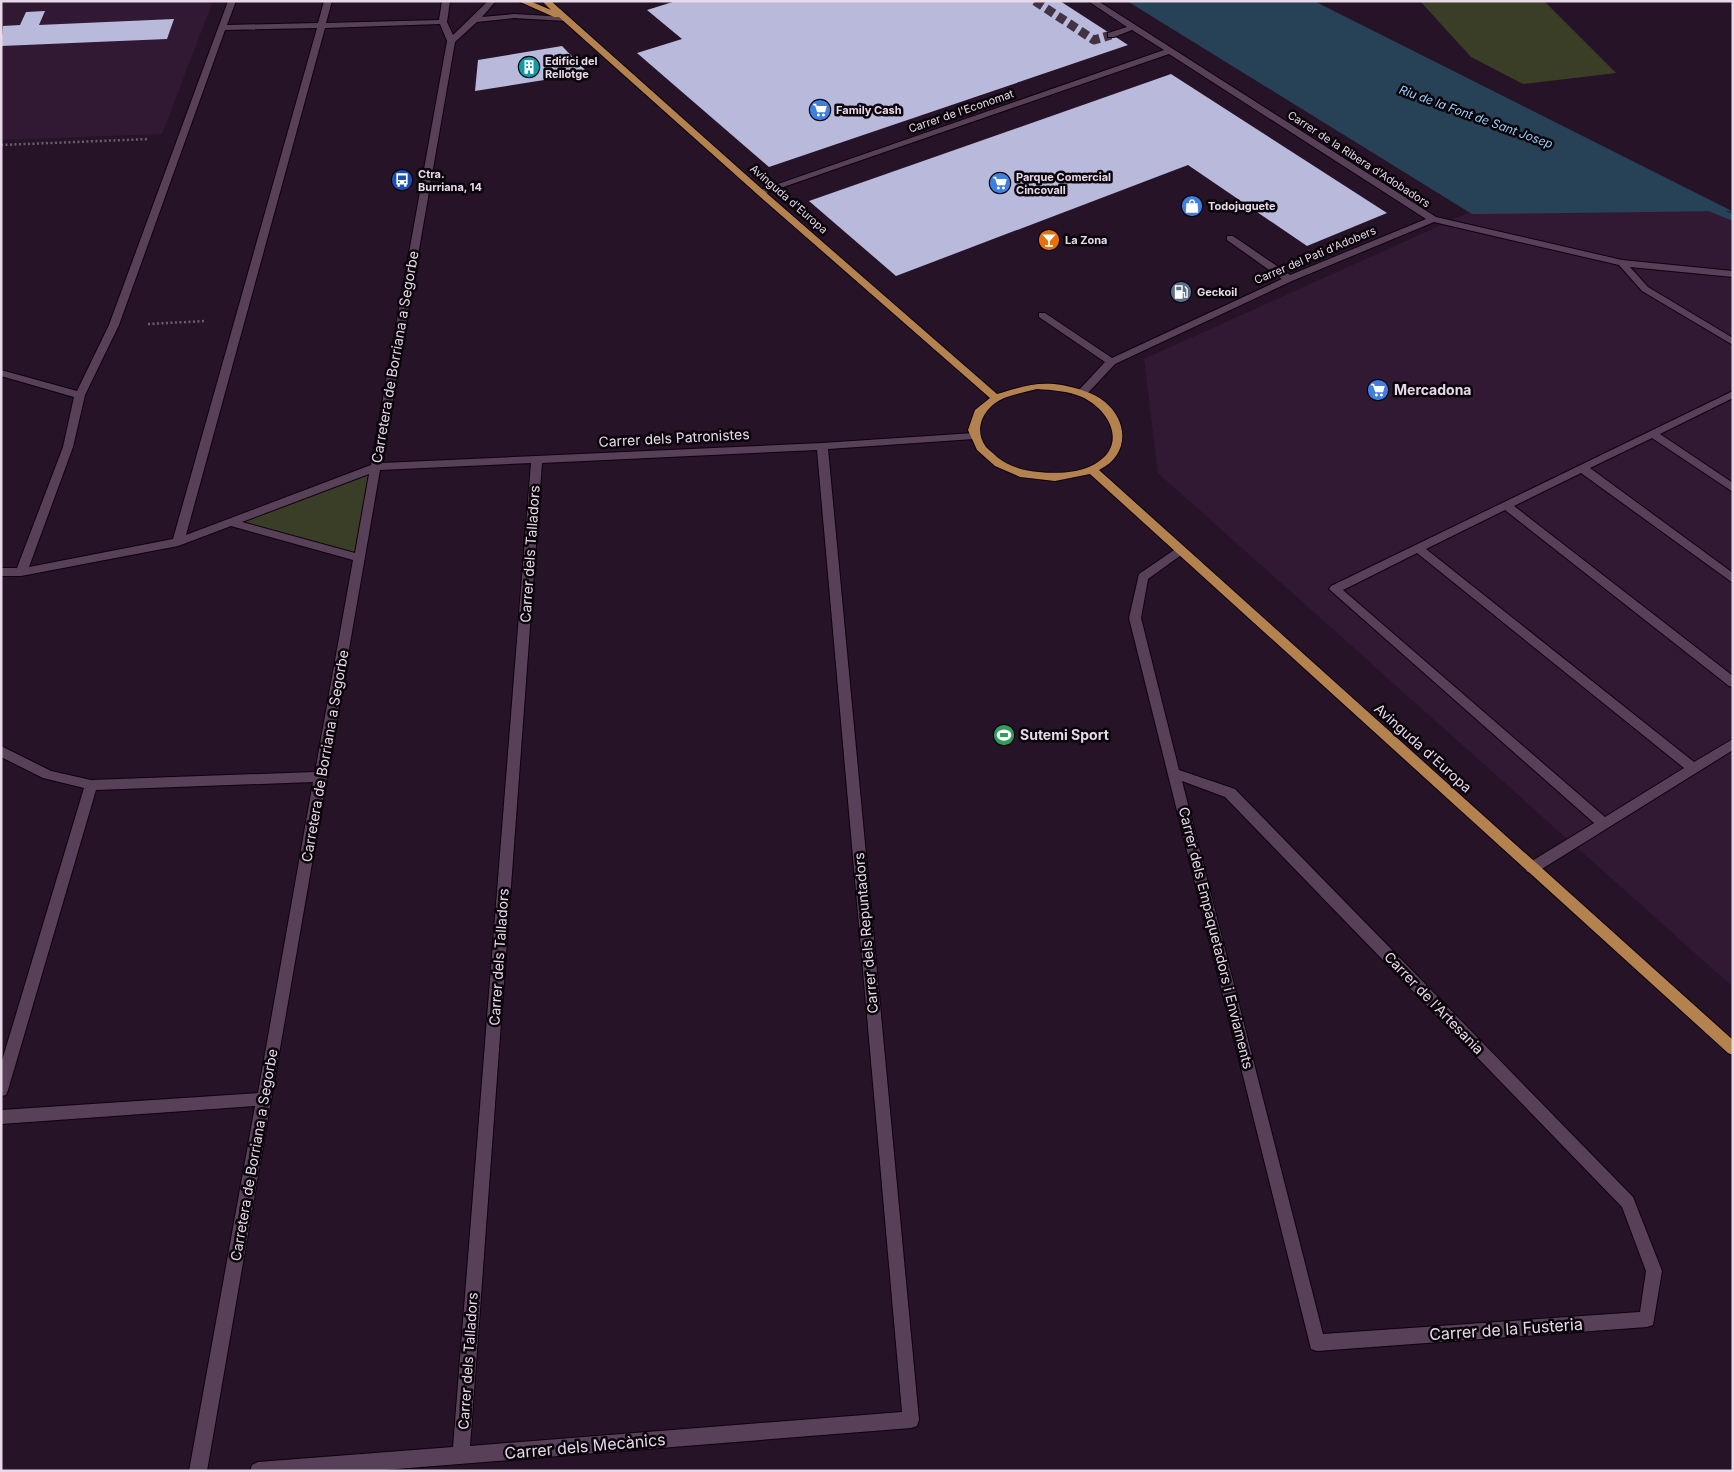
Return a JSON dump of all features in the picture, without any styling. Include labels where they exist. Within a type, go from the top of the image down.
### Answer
[{"type":"main road","name":"Avinguda d'Europa","points":[[522,1],[566,19]]},
{"type":"main road","name":"Avinguda d'Europa","points":[[546,1],[760,192],[995,397]]},
{"type":"main road","points":[[1037,386],[1060,387],[1082,393],[1101,403],[1113,416],[1119,431],[1118,446],[1108,460],[1092,470],[1070,477],[1044,478],[1019,474],[998,465],[982,451],[974,436],[974,421],[982,408],[995,397],[1015,389],[1037,386]]},
{"type":"main road","name":"Avinguda d'Europa","points":[[1092,470],[1733,1049]]},
{"type":"street","points":[[21,572],[68,447],[80,395],[114,325],[232,1]]},
{"type":"street","points":[[178,542],[328,1]]},
{"type":"street","points":[[446,1],[443,22],[451,41],[475,20],[492,1]]},
{"type":"street","name":"Carrer de la Ribera d'Adobadors","points":[[1092,1],[1433,219],[1622,263],[1733,274]]},
{"type":"street","points":[[475,20],[514,16],[566,19]]},
{"type":"street","points":[[222,28],[443,22]]},
{"type":"street","points":[[1112,35],[1133,27]]},
{"type":"street","name":"Carretera de Borriana a Segorbe","points":[[198,1471],[451,41]]},
{"type":"street","name":"Carrer de l'Economat","points":[[760,192],[1170,51]]},
{"type":"street","name":"Carrer del Pati d'Adobers","points":[[1082,393],[1111,362],[1289,279],[1433,219]]},
{"type":"street","points":[[1230,238],[1289,279]]},
{"type":"street","points":[[1622,263],[1645,289],[1733,342]]},
{"type":"street","points":[[1042,315],[1111,362]]},
{"type":"street","points":[[1,373],[80,395]]},
{"type":"street","points":[[1604,824],[1335,589],[1733,394]]},
{"type":"street","points":[[1721,399],[1733,407]]},
{"type":"street","points":[[1652,433],[1733,488]]},
{"type":"street","name":"Carrer dels Patronistes","points":[[1,572],[21,572],[178,542],[376,466],[822,446],[974,436]]},
{"type":"street","name":"Carrer dels Repuntadors","points":[[822,446],[911,1420]]},
{"type":"street","name":"Carrer dels Talladors","points":[[461,1456],[538,459]]},
{"type":"street","points":[[1582,468],[1733,579]]},
{"type":"street","points":[[1506,505],[1733,683]]},
{"type":"street","points":[[230,522],[360,558]]},
{"type":"street","points":[[1419,549],[1693,768]]},
{"type":"street","name":"Carrer dels Empaquetadors i Enviaments","points":[[1180,550],[1144,578],[1135,618],[1317,1343]]},
{"type":"street","points":[[1532,868],[1733,744]]},
{"type":"street","points":[[1,751],[48,775],[91,785],[322,777]]},
{"type":"street","name":"Carrer de l'Artesania","points":[[1174,773],[1230,793],[1628,1202],[1654,1271]]},
{"type":"street","points":[[1,1090],[91,785]]},
{"type":"street","points":[[1,1117],[264,1099]]},
{"type":"street","name":"Carrer de la Fusteria","points":[[1317,1343],[1647,1319],[1654,1271]]},
{"type":"street","name":"Carrer dels Mecànics","points":[[258,1471],[911,1420]]},
{"type":"path","points":[[1,145],[182,138]]},
{"type":"path","points":[[114,325],[240,320]]},
{"type":"shaded area","points":[[1,1],[213,1],[162,134],[1,140]]},
{"type":"shaded area","points":[[1733,211],[1733,987],[1158,473],[1144,359],[1470,212]]},
{"type":"green space","points":[[1420,1],[1544,1],[1616,73],[1523,84],[1471,57]]},
{"type":"green space","points":[[376,467],[360,558],[230,522]]},
{"type":"water","points":[[1127,1],[1314,1],[1732,211],[1472,214]]},
{"type":"building","name":"Family Cash","points":[[676,1],[1060,1],[1128,45],[769,167],[637,53],[682,39],[647,10]]},
{"type":"building","points":[[45,11],[39,25],[174,19],[167,39],[1,46],[3,26],[20,25],[26,12]]},
{"type":"building","name":"Edifici del Rellotge","points":[[562,46],[588,73],[475,91],[478,60]]},
{"type":"building","name":"Parque Comercial Cincovall","points":[[1171,74],[1387,213],[1307,246],[1188,165],[896,276],[809,201]]},
{"type":"waterway","name":"Riu de la Font de Sant Josep","points":[[1700,204],[1733,218]]},
{"type":"tunnel","points":[[1035,1],[1094,40],[1111,35]]},
{"type":"place","name":"Edifici del Rellotge","points":[[529,67]]},
{"type":"place","name":"Family Cash","points":[[820,110]]},
{"type":"place","name":"Ctra. Burriana, 14","points":[[402,180]]},
{"type":"place","name":"Parque Comercial Cincovall","points":[[1000,183]]},
{"type":"place","name":"Todojuguete","points":[[1192,206]]},
{"type":"place","name":"La Zona","points":[[1049,240]]},
{"type":"place","name":"Geckoil","points":[[1181,292]]},
{"type":"place","name":"Mercadona","points":[[1378,390]]},
{"type":"place","name":"Sutemi Sport","points":[[1004,735]]}]
